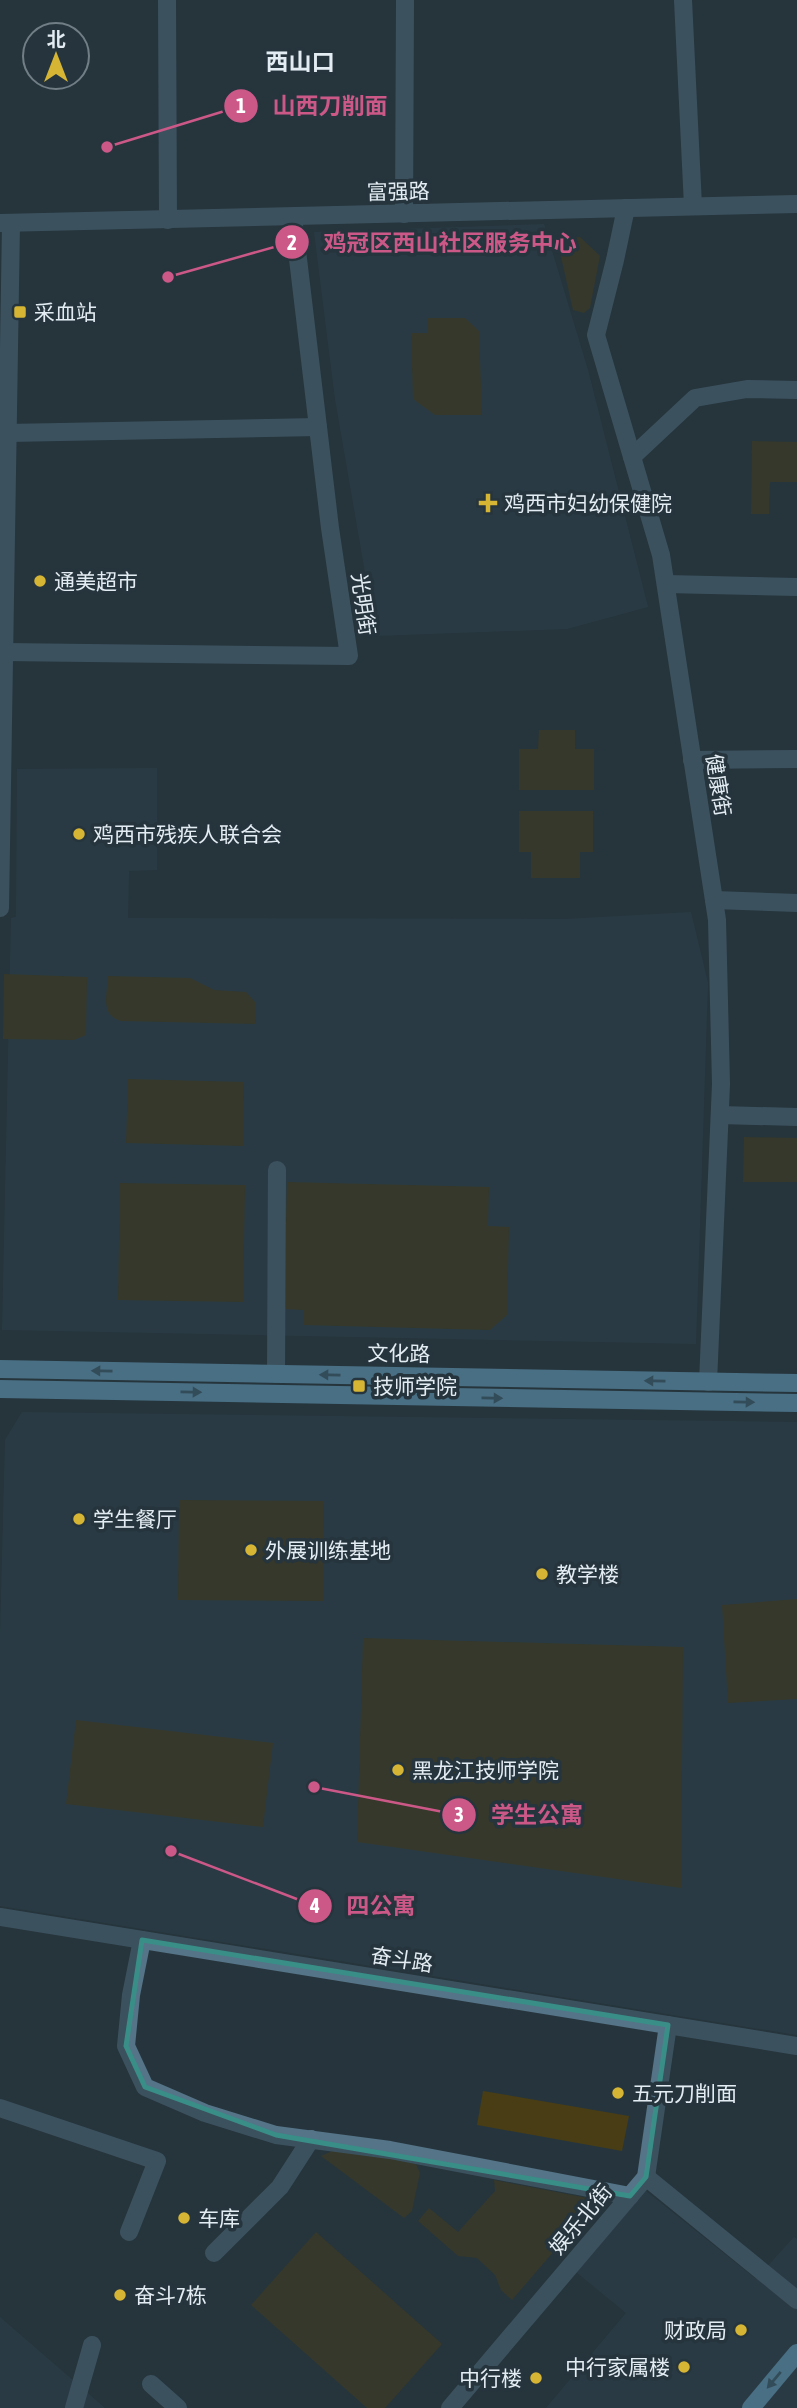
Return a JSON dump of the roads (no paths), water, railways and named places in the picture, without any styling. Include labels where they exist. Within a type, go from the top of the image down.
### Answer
[{"type":"main road","name":"文化路","points":[[0,1369],[797,1383]]},
{"type":"main road","name":"文化路","points":[[0,1389],[797,1404]]},
{"type":"main road","points":[[751,2408],[797,2353]]},
{"type":"street","points":[[167,0],[168,220]]},
{"type":"street","points":[[404,214],[405,0]]},
{"type":"street","points":[[683,0],[694,206]]},
{"type":"street","name":"富强路","points":[[6,223],[797,204]]},
{"type":"street","name":"健康街","points":[[626,208],[596,335],[661,555],[717,920],[720,1115],[708,1382]]},
{"type":"street","name":"光明街","points":[[4,652],[349,656],[293,217]]},
{"type":"street","points":[[0,908],[8,433],[6,223]]},
{"type":"street","points":[[632,457],[695,398],[747,389],[797,390]]},
{"type":"street","points":[[8,433],[318,428]]},
{"type":"street","points":[[666,584],[797,587]]},
{"type":"street","points":[[692,760],[797,759]]},
{"type":"street","points":[[714,900],[797,903]]},
{"type":"street","points":[[720,1115],[797,1117]]},
{"type":"street","points":[[276,1374],[277,1170]]},
{"type":"street","points":[[685,1381],[685,1401]]},
{"type":"street","name":"奋斗路","points":[[0,1917],[797,2046]]},
{"type":"street","points":[[142,1940],[131,1995],[125,2046],[145,2087],[214,2115],[276,2135],[390,2150],[629,2196]]},
{"type":"street","points":[[668,2025],[646,2177],[797,2300]]},
{"type":"street","points":[[0,2108],[158,2161],[129,2232]]},
{"type":"street","points":[[214,2253],[280,2187],[311,2139]]},
{"type":"street","name":"娱乐北街","points":[[450,2408],[646,2177]]},
{"type":"street","points":[[74,2408],[92,2345]]},
{"type":"street","points":[[151,2384],[178,2408]]},
{"type":"place","name":"山西刀削面","points":[[107,147]]},
{"type":"place","name":"鸡冠区西山社区服务中心","points":[[168,277]]},
{"type":"place","name":"采血站","points":[[20,312]]},
{"type":"place","name":"鸡西市妇幼保健院","points":[[488,503]]},
{"type":"place","name":"通美超市","points":[[40,581]]},
{"type":"place","name":"鸡西市残疾人联合会","points":[[79,834]]},
{"type":"place","name":"技师学院","points":[[359,1386]]},
{"type":"place","name":"学生餐厅","points":[[79,1519]]},
{"type":"place","name":"外展训练基地","points":[[251,1550]]},
{"type":"place","name":"教学楼","points":[[542,1574]]},
{"type":"place","name":"黑龙江技师学院","points":[[398,1770]]},
{"type":"place","name":"学生公寓","points":[[314,1787]]},
{"type":"place","name":"四公寓","points":[[171,1851]]},
{"type":"place","name":"五元刀削面","points":[[618,2093]]},
{"type":"place","name":"车库","points":[[184,2218]]},
{"type":"place","name":"奋斗7栋","points":[[120,2295]]},
{"type":"place","name":"财政局","points":[[741,2330]]},
{"type":"place","name":"中行家属楼","points":[[684,2367]]},
{"type":"place","name":"中行楼","points":[[536,2378]]},
{"type":"district","name":"西山口","points":[[300,62]]}]
